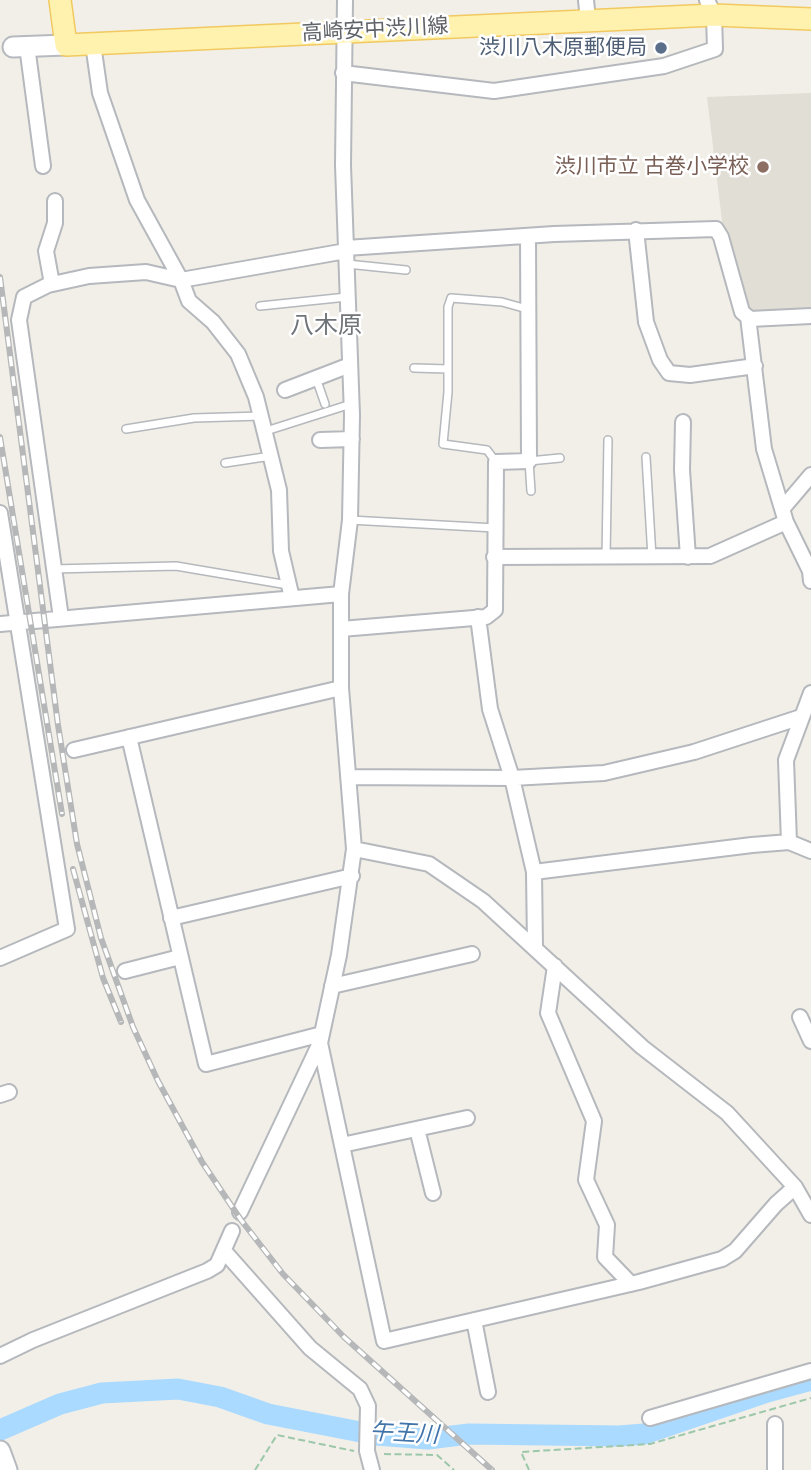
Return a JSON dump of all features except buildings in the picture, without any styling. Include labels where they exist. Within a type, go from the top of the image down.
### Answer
[{"type":"main road","points":[[60,0],[66,45]]},
{"type":"main road","name":"高崎安中渋川線","points":[[66,45],[343,31],[587,10],[711,8],[811,19]]},
{"type":"street","points":[[240,1212],[321,1038],[352,876],[354,849],[341,688],[341,594],[350,520],[352,439],[343,73],[345,0]]},
{"type":"street","points":[[343,73],[494,92],[664,66],[715,49],[711,8]]},
{"type":"street","points":[[93,44],[100,93],[137,200],[181,280],[189,301],[214,322],[238,355],[261,416],[279,490],[281,551],[291,592]]},
{"type":"street","points":[[43,166],[20,47],[66,45]]},
{"type":"street","points":[[52,284],[46,251],[55,223],[55,201]]},
{"type":"street","points":[[61,618],[19,320],[24,297],[52,284],[89,276],[146,272],[181,280],[346,254],[528,236],[716,229],[721,237],[737,302],[748,317],[764,449],[785,515],[810,572]]},
{"type":"street","points":[[636,230],[646,322],[660,360],[669,373],[691,375],[755,366]]},
{"type":"street","points":[[341,629],[478,617],[492,614],[495,610],[496,462],[529,461],[528,236]]},
{"type":"street","points":[[748,317],[767,320],[811,316]]},
{"type":"street","points":[[285,390],[350,365]]},
{"type":"street","points":[[683,422],[682,470],[688,557]]},
{"type":"street","points":[[320,440],[352,439]]},
{"type":"street","points":[[494,557],[710,556],[785,515],[811,475]]},
{"type":"street","points":[[0,513],[67,929],[0,958]]},
{"type":"street","points":[[0,624],[291,592],[341,594]]},
{"type":"street","points":[[478,617],[491,709],[512,778],[534,872],[535,947]]},
{"type":"street","points":[[74,750],[341,688]]},
{"type":"street","points":[[789,842],[784,773],[811,693]]},
{"type":"street","points":[[348,777],[512,778],[623,770],[694,752],[801,717]]},
{"type":"street","points":[[129,737],[206,1064],[321,1038]]},
{"type":"street","points":[[534,872],[789,842],[811,851]]},
{"type":"street","points":[[354,849],[401,857],[437,868],[483,901],[642,1047],[727,1113],[795,1187],[811,1215]]},
{"type":"street","points":[[171,918],[352,876]]},
{"type":"street","points":[[332,986],[472,954]]},
{"type":"street","points":[[125,971],[180,957]]},
{"type":"street","points":[[555,966],[548,1013],[594,1121],[586,1180],[607,1225],[605,1257],[631,1284]]},
{"type":"street","points":[[800,1017],[811,1041]]},
{"type":"street","points":[[321,1038],[384,1340],[631,1284],[729,1256],[795,1187]]},
{"type":"street","points":[[342,1144],[467,1118]]},
{"type":"street","points":[[417,1129],[433,1193]]},
{"type":"street","points":[[0,1356],[33,1340],[207,1271],[217,1265],[232,1231]]},
{"type":"street","points":[[224,1251],[310,1348],[360,1389],[368,1406],[368,1452],[372,1470]]},
{"type":"street","points":[[474,1320],[488,1392]]},
{"type":"street","points":[[650,1418],[811,1371]]},
{"type":"street","points":[[775,1424],[775,1470]]},
{"type":"street","points":[[0,1451],[7,1470]]},
{"type":"lane","points":[[346,254],[406,270]]},
{"type":"lane","points":[[260,306],[348,297]]},
{"type":"lane","points":[[496,462],[487,450],[443,444],[448,369],[448,307],[452,298],[502,302],[527,309]]},
{"type":"lane","points":[[414,368],[448,369]]},
{"type":"lane","points":[[316,378],[325,404]]},
{"type":"lane","points":[[265,431],[352,404]]},
{"type":"lane","points":[[126,429],[194,418],[261,416]]},
{"type":"lane","points":[[606,558],[608,440]]},
{"type":"lane","points":[[225,463],[271,456]]},
{"type":"lane","points":[[646,457],[652,557]]},
{"type":"lane","points":[[531,491],[529,461],[560,458]]},
{"type":"lane","points":[[350,520],[495,528]]},
{"type":"lane","points":[[52,569],[176,566],[291,592]]},
{"type":"path","points":[[529,1470],[521,1452],[650,1444],[811,1398]]},
{"type":"path","points":[[255,1470],[277,1435],[368,1452],[437,1455],[454,1470]]},
{"type":"shaded area","name":"渋川市立 古巻小学校","points":[[811,93],[811,312],[755,316],[745,309],[724,237],[707,97]]},
{"type":"waterway","name":"午王川","points":[[0,1430],[60,1404],[102,1393],[178,1389],[220,1397],[268,1414],[376,1435],[428,1439],[469,1434],[619,1436],[644,1434],[767,1392],[811,1380]]},
{"type":"railway","points":[[0,277],[58,725],[77,844],[101,938],[133,1027],[158,1081],[202,1162],[241,1220],[283,1274],[344,1337],[492,1470]]},
{"type":"railway","points":[[0,437],[62,814]]},
{"type":"railway","points":[[73,869],[103,978],[121,1022]]},
{"type":"place","name":"渋川八木原郵便局","points":[[661,48]]},
{"type":"place","name":"渋川市立 古巻小学校","points":[[763,167]]},
{"type":"district","name":"八木原","points":[[326,326]]}]
